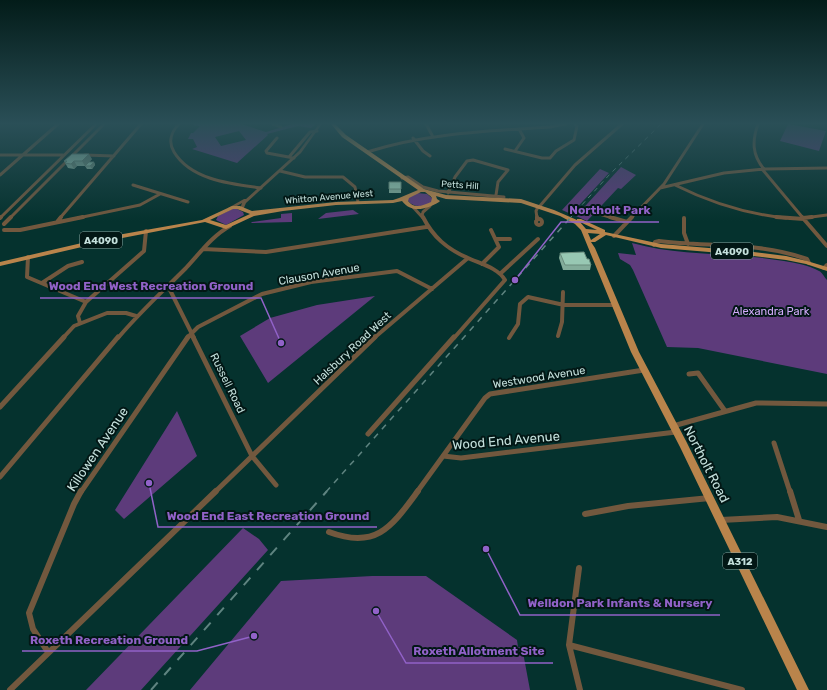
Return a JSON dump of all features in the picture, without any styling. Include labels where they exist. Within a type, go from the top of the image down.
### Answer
[{"type":"main road","name":"Petts Hill","points":[[373,156],[413,186],[427,192],[456,197],[518,202],[564,216]]},
{"type":"main road","points":[[412,207],[406,202],[408,195],[414,189],[413,186]]},
{"type":"main road","name":"Whitton Avenue West","points":[[231,225],[245,213],[358,202],[393,201],[400,200],[408,195],[427,192]]},
{"type":"main road","points":[[427,192],[434,198],[432,204]]},
{"type":"main road","name":"Petts Hill","points":[[412,207],[422,208],[442,199],[456,197]]},
{"type":"main road","name":"Whitton Avenue West","points":[[393,201],[412,207]]},
{"type":"main road","points":[[231,225],[226,227],[217,221],[221,213],[235,207],[245,213]]},
{"type":"main road","points":[[564,216],[579,220],[604,233],[593,244]]},
{"type":"main road","points":[[564,216],[580,225],[587,232]]},
{"type":"main road","name":"Northolt Road","points":[[579,220],[586,225],[587,232],[616,305],[644,370],[721,520],[803,690]]},
{"type":"main road","name":"A4090","points":[[0,264],[146,231],[203,221],[217,221]]},
{"type":"main road","name":"A4090","points":[[587,232],[620,235],[654,245],[688,249],[750,252],[826,267]]},
{"type":"street","points":[[0,175],[22,156]]},
{"type":"street","points":[[0,218],[63,156]]},
{"type":"street","points":[[2,232],[6,226],[2,224],[72,156]]},
{"type":"street","points":[[57,222],[114,156]]},
{"type":"street","points":[[177,156],[189,169],[204,176],[261,188]]},
{"type":"street","points":[[229,209],[252,195],[280,171],[291,158],[282,156]]},
{"type":"street","points":[[536,156],[550,158],[552,156]]},
{"type":"street","points":[[538,220],[536,211],[537,207],[575,165],[585,156]]},
{"type":"street","points":[[620,235],[627,222],[668,178],[681,156]]},
{"type":"street","points":[[756,156],[763,169],[827,246]]},
{"type":"street","points":[[448,193],[454,177],[467,161],[473,160],[508,170],[498,182],[496,195]]},
{"type":"street","points":[[660,188],[722,174],[763,169],[827,168]]},
{"type":"street","points":[[280,171],[305,177],[343,177],[355,187],[358,202]]},
{"type":"street","name":"Petts Hill","points":[[402,178],[408,176],[429,189],[448,193],[496,195],[504,197]]},
{"type":"street","points":[[668,178],[709,200],[746,213],[771,217],[804,218],[827,215]]},
{"type":"street","points":[[133,185],[188,202]]},
{"type":"street","points":[[2,232],[20,230],[140,205],[160,194]]},
{"type":"street","points":[[245,213],[243,204],[252,195]]},
{"type":"street","points":[[422,216],[423,212],[432,204]]},
{"type":"street","points":[[368,434],[505,280],[502,274],[447,248],[426,227],[420,211],[412,207]]},
{"type":"street","points":[[596,213],[627,222]]},
{"type":"street","points":[[684,218],[684,233],[688,244]]},
{"type":"street","points":[[217,221],[221,229],[218,233]]},
{"type":"street","points":[[0,476],[136,316],[218,233],[231,225]]},
{"type":"street","points":[[203,249],[266,252],[426,227]]},
{"type":"street","points":[[482,264],[499,247],[491,230]]},
{"type":"street","points":[[80,323],[78,316],[86,302],[144,251],[146,231]]},
{"type":"street","points":[[496,239],[509,241],[512,234]]},
{"type":"street","points":[[502,274],[538,238]]},
{"type":"street","points":[[654,245],[656,241],[766,250],[804,258],[808,260],[809,263]]},
{"type":"street","points":[[28,257],[26,274],[42,283],[86,302]]},
{"type":"street","name":"Halsbury Road West","points":[[10,690],[378,334],[468,258]]},
{"type":"street","points":[[42,283],[68,266],[82,262]]},
{"type":"street","name":"Clauson Avenue","points":[[192,333],[198,328],[262,294],[310,282],[397,271],[432,289]]},
{"type":"street","name":"Russell Road","points":[[166,287],[169,288],[192,333],[252,456],[276,485]]},
{"type":"street","points":[[558,336],[562,322],[564,305],[563,292]]},
{"type":"street","points":[[509,338],[518,324],[520,304],[528,297],[564,305],[616,305]]},
{"type":"street","points":[[0,407],[68,330],[80,323],[114,312],[136,316]]},
{"type":"street","name":"Killowen Avenue","points":[[48,652],[33,630],[29,613],[74,504],[87,481],[186,339],[192,333]]},
{"type":"street","name":"Westwood Avenue","points":[[443,456],[485,398],[490,394],[644,370]]},
{"type":"street","points":[[689,374],[698,373],[725,411]]},
{"type":"street","name":"Wood End Avenue","points":[[329,532],[340,537],[356,539],[373,536],[387,529],[396,521],[443,456],[461,458],[675,429],[725,411],[756,403],[827,404]]},
{"type":"street","points":[[774,443],[799,520]]},
{"type":"street","points":[[584,514],[634,505],[710,498]]},
{"type":"street","points":[[721,520],[777,516],[827,527]]},
{"type":"street","points":[[579,568],[569,645],[580,690]]},
{"type":"street","points":[[569,645],[742,690]]},
{"type":"green space","points":[[215,156],[245,156],[237,163]]},
{"type":"green space","points":[[621,167],[636,175],[621,189],[618,188],[587,221],[576,216]]},
{"type":"green space","points":[[600,169],[609,173],[571,214],[562,210]]},
{"type":"green space","points":[[417,193],[427,194],[432,198],[432,202],[426,205],[413,205],[408,201],[408,197]]},
{"type":"green space","points":[[232,209],[237,209],[243,212],[244,215],[226,225],[216,220],[218,216]]},
{"type":"green space","points":[[353,210],[359,214],[318,219],[326,213]]},
{"type":"green space","points":[[292,213],[292,222],[251,223],[281,218],[281,214]]},
{"type":"green space","name":"Alexandra Park","points":[[632,243],[670,250],[765,258],[797,263],[820,272],[827,280],[827,374],[698,348],[667,347],[633,270],[630,265],[620,259],[618,253],[636,255]]},
{"type":"green space","points":[[375,296],[268,383],[240,336],[270,318],[317,305]]},
{"type":"green space","points":[[177,411],[197,456],[124,519],[115,510]]},
{"type":"green space","points":[[243,528],[259,539],[268,550],[141,690],[86,690]]},
{"type":"green space","points":[[372,576],[426,576],[517,640],[518,647],[522,647],[530,690],[190,690],[281,581]]},
{"type":"building","points":[[69,156],[87,156],[82,161],[74,161],[71,164],[65,163],[67,161],[64,161]]},
{"type":"building","points":[[89,162],[94,162],[90,166],[85,166]]},
{"type":"building","points":[[389,182],[401,182],[401,189],[389,189]]},
{"type":"building","points":[[584,252],[591,265],[565,265],[560,253]]},
{"type":"railway","points":[[570,218],[628,156]]},
{"type":"railway","points":[[326,492],[571,217]]},
{"type":"railway","points":[[151,690],[327,491]]},
{"type":"place","name":"Northolt Park","points":[[515,280]]},
{"type":"place","name":"Wood End West Recreation Ground","points":[[281,343]]},
{"type":"place","name":"Wood End East Recreation Ground","points":[[149,483]]},
{"type":"place","name":"Welldon Park Infants & Nursery","points":[[486,549]]},
{"type":"place","name":"Roxeth Allotment Site","points":[[376,611]]},
{"type":"place","name":"Roxeth Recreation Ground","points":[[254,636]]}]
